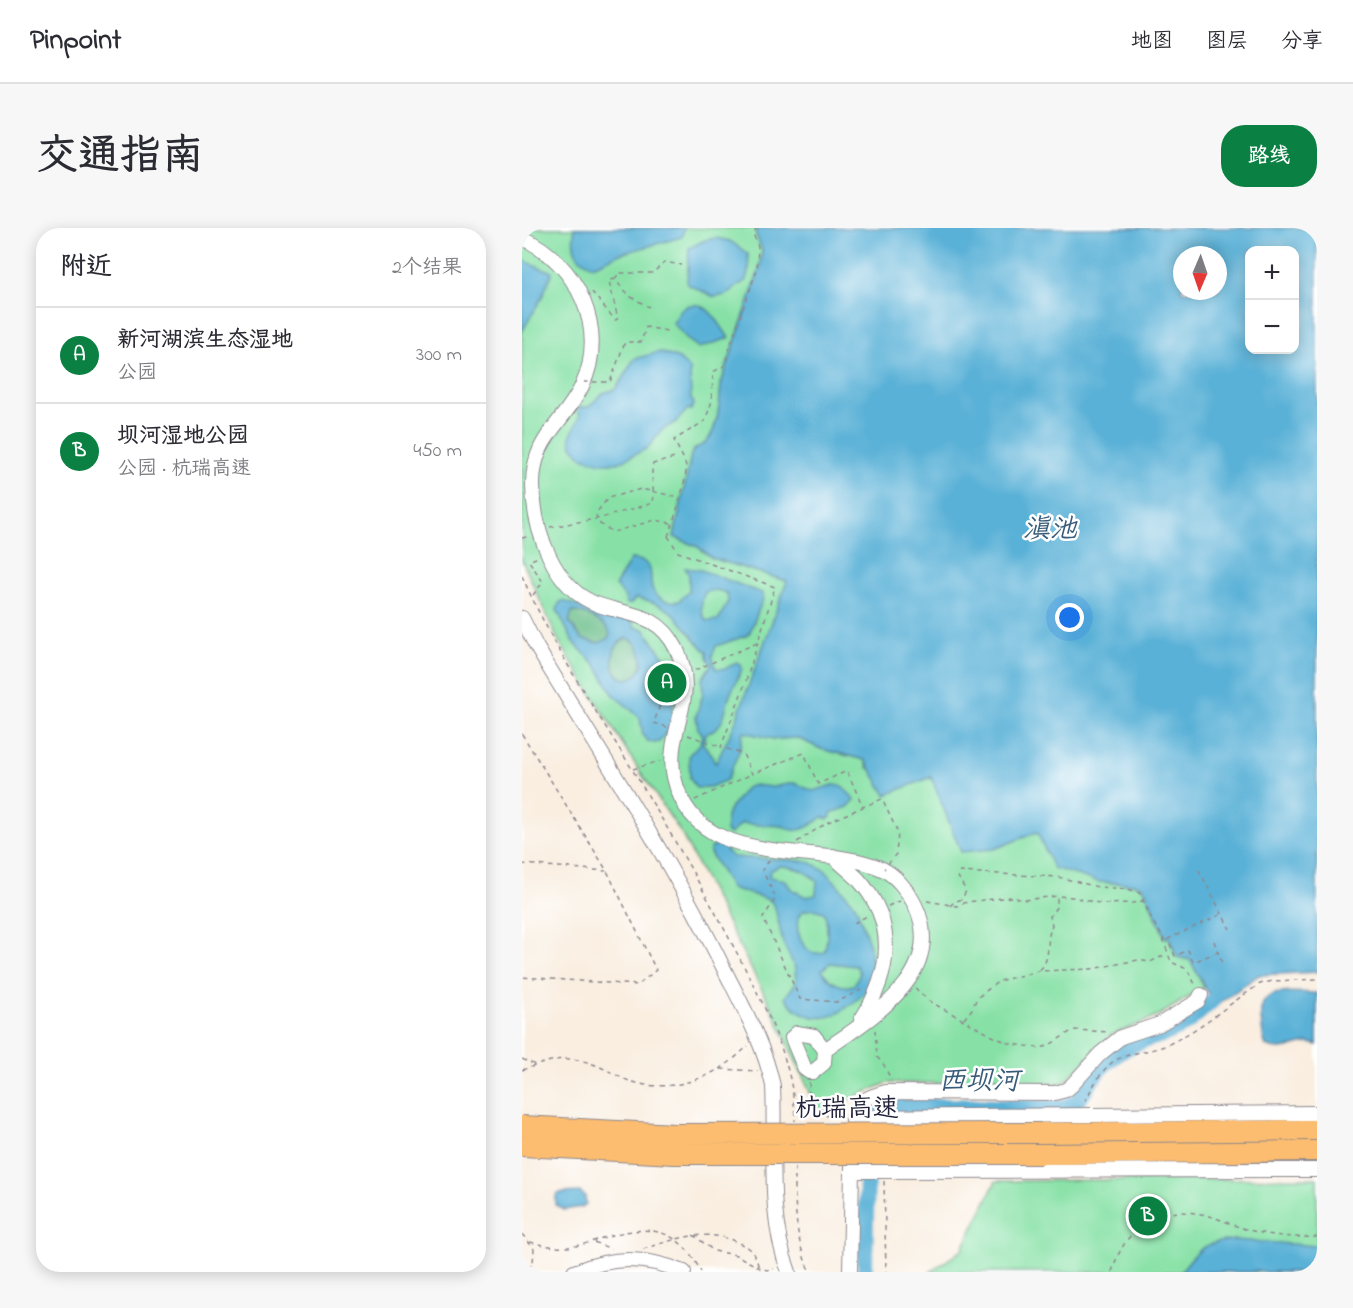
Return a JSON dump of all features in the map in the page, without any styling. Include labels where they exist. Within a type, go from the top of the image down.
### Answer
[{"type":"highway","name":"杭瑞高速","points":[[522,1126],[675,1134],[1317,1130]]},
{"type":"highway","name":"杭瑞高速","points":[[522,1146],[674,1154],[1317,1151]]},
{"type":"street","points":[[522,238],[548,252],[563,266],[581,294],[591,328],[589,379],[552,428],[541,446],[535,465],[534,501],[541,529],[551,561],[565,583],[596,604],[631,612],[658,624],[675,645],[685,674],[684,704],[672,758],[674,777],[685,804],[706,828],[736,844],[833,856],[888,868],[917,909],[922,935],[920,961],[908,982],[887,1005],[825,1050]]},
{"type":"street","points":[[522,618],[536,646],[676,879],[709,939],[759,1040],[773,1086],[774,1198],[780,1247],[788,1268]]},
{"type":"street","points":[[833,856],[858,879],[879,910],[886,945],[882,979],[875,998],[856,1029]]},
{"type":"street","points":[[850,1272],[857,1114],[870,1096],[892,1092],[1055,1093],[1066,1090],[1100,1054],[1160,1024],[1198,1001],[1201,995]]},
{"type":"street","points":[[797,1033],[814,1036],[825,1050],[825,1063],[813,1072],[809,1072],[786,1038],[797,1033]]},
{"type":"street","points":[[857,1114],[878,1117],[1317,1113]]},
{"type":"street","points":[[856,1172],[1317,1170]]},
{"type":"street","points":[[574,1272],[607,1261],[624,1260],[661,1263],[684,1272]]},
{"type":"path","points":[[721,747],[746,681],[775,587],[678,552],[668,536],[686,473],[686,464],[674,440],[705,421],[712,401],[713,372],[727,362],[730,346],[757,269],[758,246],[754,236],[756,228]]},
{"type":"path","points":[[581,294],[592,292],[615,320],[618,319],[609,281],[619,273],[653,273],[664,262],[681,265]]},
{"type":"path","points":[[614,279],[631,297],[649,306]]},
{"type":"path","points":[[589,379],[610,382],[625,342],[641,342],[646,327],[667,331]]},
{"type":"path","points":[[522,538],[535,535],[541,529],[653,503],[655,492],[651,474],[653,464],[680,456]]},
{"type":"path","points":[[673,523],[654,520],[613,532],[600,524],[596,518],[597,512],[608,498],[641,489],[679,497]]},
{"type":"path","points":[[531,596],[543,582],[528,561],[540,556]]},
{"type":"path","points":[[752,774],[743,754],[654,723],[667,682],[757,643]]},
{"type":"path","points":[[522,735],[607,871],[656,970],[638,985],[522,977]]},
{"type":"path","points":[[685,804],[804,753],[818,784],[847,771],[863,807]]},
{"type":"path","points":[[632,769],[672,758]]},
{"type":"path","points":[[882,979],[837,1002],[801,999],[763,918],[776,898],[762,870],[783,851],[828,822],[882,799],[898,833],[896,855],[888,868]]},
{"type":"path","points":[[522,864],[607,871]]},
{"type":"path","points":[[1199,870],[1230,928]]},
{"type":"path","points":[[950,906],[964,896],[966,891],[957,875],[960,872],[1058,877],[1098,887],[1140,892],[1162,936],[1171,963]]},
{"type":"path","points":[[854,923],[910,896],[930,903],[950,906],[1012,897],[1024,900],[1057,896],[1072,897],[1103,904],[1133,903],[1144,900]]},
{"type":"path","points":[[1039,971],[1047,957],[1048,935],[1052,925],[1050,916],[1057,906],[1057,896]]},
{"type":"path","points":[[1175,956],[1168,939],[1222,914]]},
{"type":"path","points":[[1214,941],[1222,963]]},
{"type":"path","points":[[1171,963],[1175,956],[1188,950],[1192,962],[1218,951]]},
{"type":"path","points":[[964,1019],[972,1009],[976,998],[999,981],[1039,971],[1091,969],[1138,960],[1150,962],[1168,954]]},
{"type":"path","points":[[1171,963],[1187,969],[1201,995]]},
{"type":"path","points":[[1080,1115],[1101,1074],[1113,1062],[1129,1055],[1155,1050],[1187,1035],[1260,984],[1273,981],[1317,979]]},
{"type":"path","points":[[908,982],[929,1001],[996,1038],[1031,1048],[1048,1046],[1072,1030],[1106,1031],[1124,1043],[1129,1055]]},
{"type":"path","points":[[873,1023],[877,1041],[877,1057],[893,1083],[892,1092]]},
{"type":"path","points":[[522,1070],[550,1061],[569,1059],[586,1061],[642,1084],[663,1086],[683,1084],[720,1069],[759,1040]]},
{"type":"path","points":[[522,1059],[535,1065]]},
{"type":"path","points":[[720,1069],[755,1072],[769,1069]]},
{"type":"path","points":[[809,1072],[809,1103],[817,1116],[857,1114]]},
{"type":"path","points":[[884,1171],[886,1272]]},
{"type":"path","points":[[1112,1272],[1120,1252],[1133,1231],[1155,1217],[1168,1214],[1191,1212],[1252,1231],[1283,1236],[1317,1237]]},
{"type":"path","points":[[530,1242],[567,1247],[611,1235],[644,1229],[654,1230],[673,1238],[690,1254],[701,1272]]},
{"type":"path","points":[[522,1234],[534,1249],[532,1263],[525,1272]]},
{"type":"path","points":[[692,1235],[714,1251],[736,1255],[758,1267],[769,1270],[788,1268]]},
{"type":"path","points":[[638,1250],[673,1238],[692,1235],[726,1237],[754,1254],[760,1272]]},
{"type":"path","points":[[593,1241],[613,1250]]},
{"type":"green space","points":[[522,228],[757,228],[756,235],[762,250],[760,268],[721,384],[713,431],[705,443],[696,448],[691,455],[675,537],[698,547],[712,558],[787,581],[773,739],[798,738],[821,749],[865,760],[868,768],[931,777],[994,849],[1037,832],[1099,882],[1136,884],[1144,888],[1165,938],[1169,937],[1190,959],[1204,988],[1156,1017],[1111,1035],[1063,1083],[887,1083],[819,1112],[772,1009],[681,833],[558,640],[522,560]]},
{"type":"green space","points":[[572,612],[587,615],[603,624],[610,634],[607,639],[598,643],[582,639],[569,622]]},
{"type":"green space","points":[[627,638],[638,646],[642,660],[638,673],[624,679],[615,670],[613,657],[617,645]]},
{"type":"green space","points":[[1317,1178],[1317,1272],[930,1272],[962,1250],[996,1181]]},
{"type":"water","points":[[575,228],[684,228],[682,237],[620,254],[593,266],[582,260],[575,252],[573,241]]},
{"type":"water","name":"滇池","points":[[757,228],[1317,228],[1317,972],[1259,975],[1215,1006],[1190,960],[1177,957],[1144,888],[1136,884],[1099,882],[1053,868],[1037,832],[994,849],[961,852],[931,777],[886,795],[865,760],[821,749],[798,738],[773,739],[743,732],[740,749],[727,780],[710,787],[696,788],[690,778],[689,755],[700,744],[703,735],[698,729],[696,716],[703,694],[702,679],[711,665],[707,652],[671,612],[662,606],[636,598],[627,604],[625,597],[615,586],[631,559],[640,560],[649,566],[653,590],[657,596],[668,601],[679,601],[689,591],[689,575],[685,568],[701,570],[762,593],[763,599],[748,635],[716,646],[712,656],[716,669],[725,669],[737,662],[741,664],[742,669],[721,722],[706,734],[703,744],[716,763],[734,726],[787,581],[712,558],[698,547],[674,537],[691,455],[696,448],[705,443],[713,431],[718,415],[721,384],[760,268],[762,250],[756,235]],"holes":[[[716,590],[727,593],[728,602],[718,620],[707,621],[702,611],[705,592]]]},
{"type":"water","points":[[716,238],[730,241],[748,254],[749,268],[746,280],[726,295],[714,297],[687,284],[689,248],[705,240]]},
{"type":"water","points":[[522,260],[552,272],[543,295],[522,332]]},
{"type":"water","points":[[689,305],[699,305],[708,310],[729,338],[699,348],[688,340],[673,323],[681,310]]},
{"type":"water","points":[[660,352],[679,359],[690,369],[691,399],[694,403],[691,410],[688,409],[675,423],[662,430],[648,448],[618,463],[600,463],[582,457],[572,446],[570,437],[580,416],[578,410],[580,407],[588,407],[603,393],[616,389],[634,359]]},
{"type":"water","points":[[564,601],[609,619],[622,619],[626,614],[629,615],[635,627],[644,629],[675,673],[672,725],[659,742],[648,741],[643,736],[640,718],[613,694],[596,665],[573,642],[557,610],[560,602]],"holes":[[[572,612],[587,615],[603,624],[610,634],[607,639],[598,643],[582,639],[569,622]],[[627,638],[638,646],[642,660],[638,673],[624,679],[615,671],[613,658],[617,645]]]},
{"type":"water","points":[[794,783],[813,791],[833,785],[842,786],[855,800],[848,807],[831,813],[828,819],[823,817],[800,830],[777,825],[742,823],[730,834],[726,832],[726,817],[746,788],[754,785],[772,787]]},
{"type":"water","points":[[721,842],[725,843],[726,851],[733,857],[809,862],[825,870],[856,906],[870,946],[875,980],[867,991],[832,1016],[814,1017],[802,1013],[793,1006],[785,997],[796,983],[795,968],[783,943],[775,907],[770,900],[731,888],[710,853],[710,849]],"holes":[[[779,866],[800,870],[813,877],[817,881],[816,895],[806,897],[791,889],[785,880],[769,877],[770,871]],[[813,909],[824,912],[827,926],[824,952],[809,951],[800,938],[798,922],[799,915],[803,911]],[[830,963],[856,966],[860,973],[854,985],[844,986],[832,981],[822,970]]]},
{"type":"water","points":[[1279,993],[1317,993],[1317,1045],[1310,1043],[1280,1049],[1266,1046],[1261,1017],[1265,1000]]},
{"type":"water","points":[[580,1192],[585,1196],[586,1204],[582,1207],[564,1210],[556,1205],[556,1196],[560,1193]]},
{"type":"water","points":[[1235,1240],[1317,1246],[1317,1272],[1262,1272],[1258,1270],[1251,1272],[1180,1272],[1203,1248],[1216,1242]]},
{"type":"waterway","name":"西坝河","points":[[865,1272],[868,1121],[872,1111],[882,1105],[1060,1108],[1068,1106],[1078,1100],[1098,1071],[1124,1049],[1170,1032],[1191,1020],[1212,1001]]},
{"type":"place","name":"新河湖滨生态湿地","points":[[667,683]]},
{"type":"place","name":"坝河湿地公园","points":[[1148,1216]]}]
